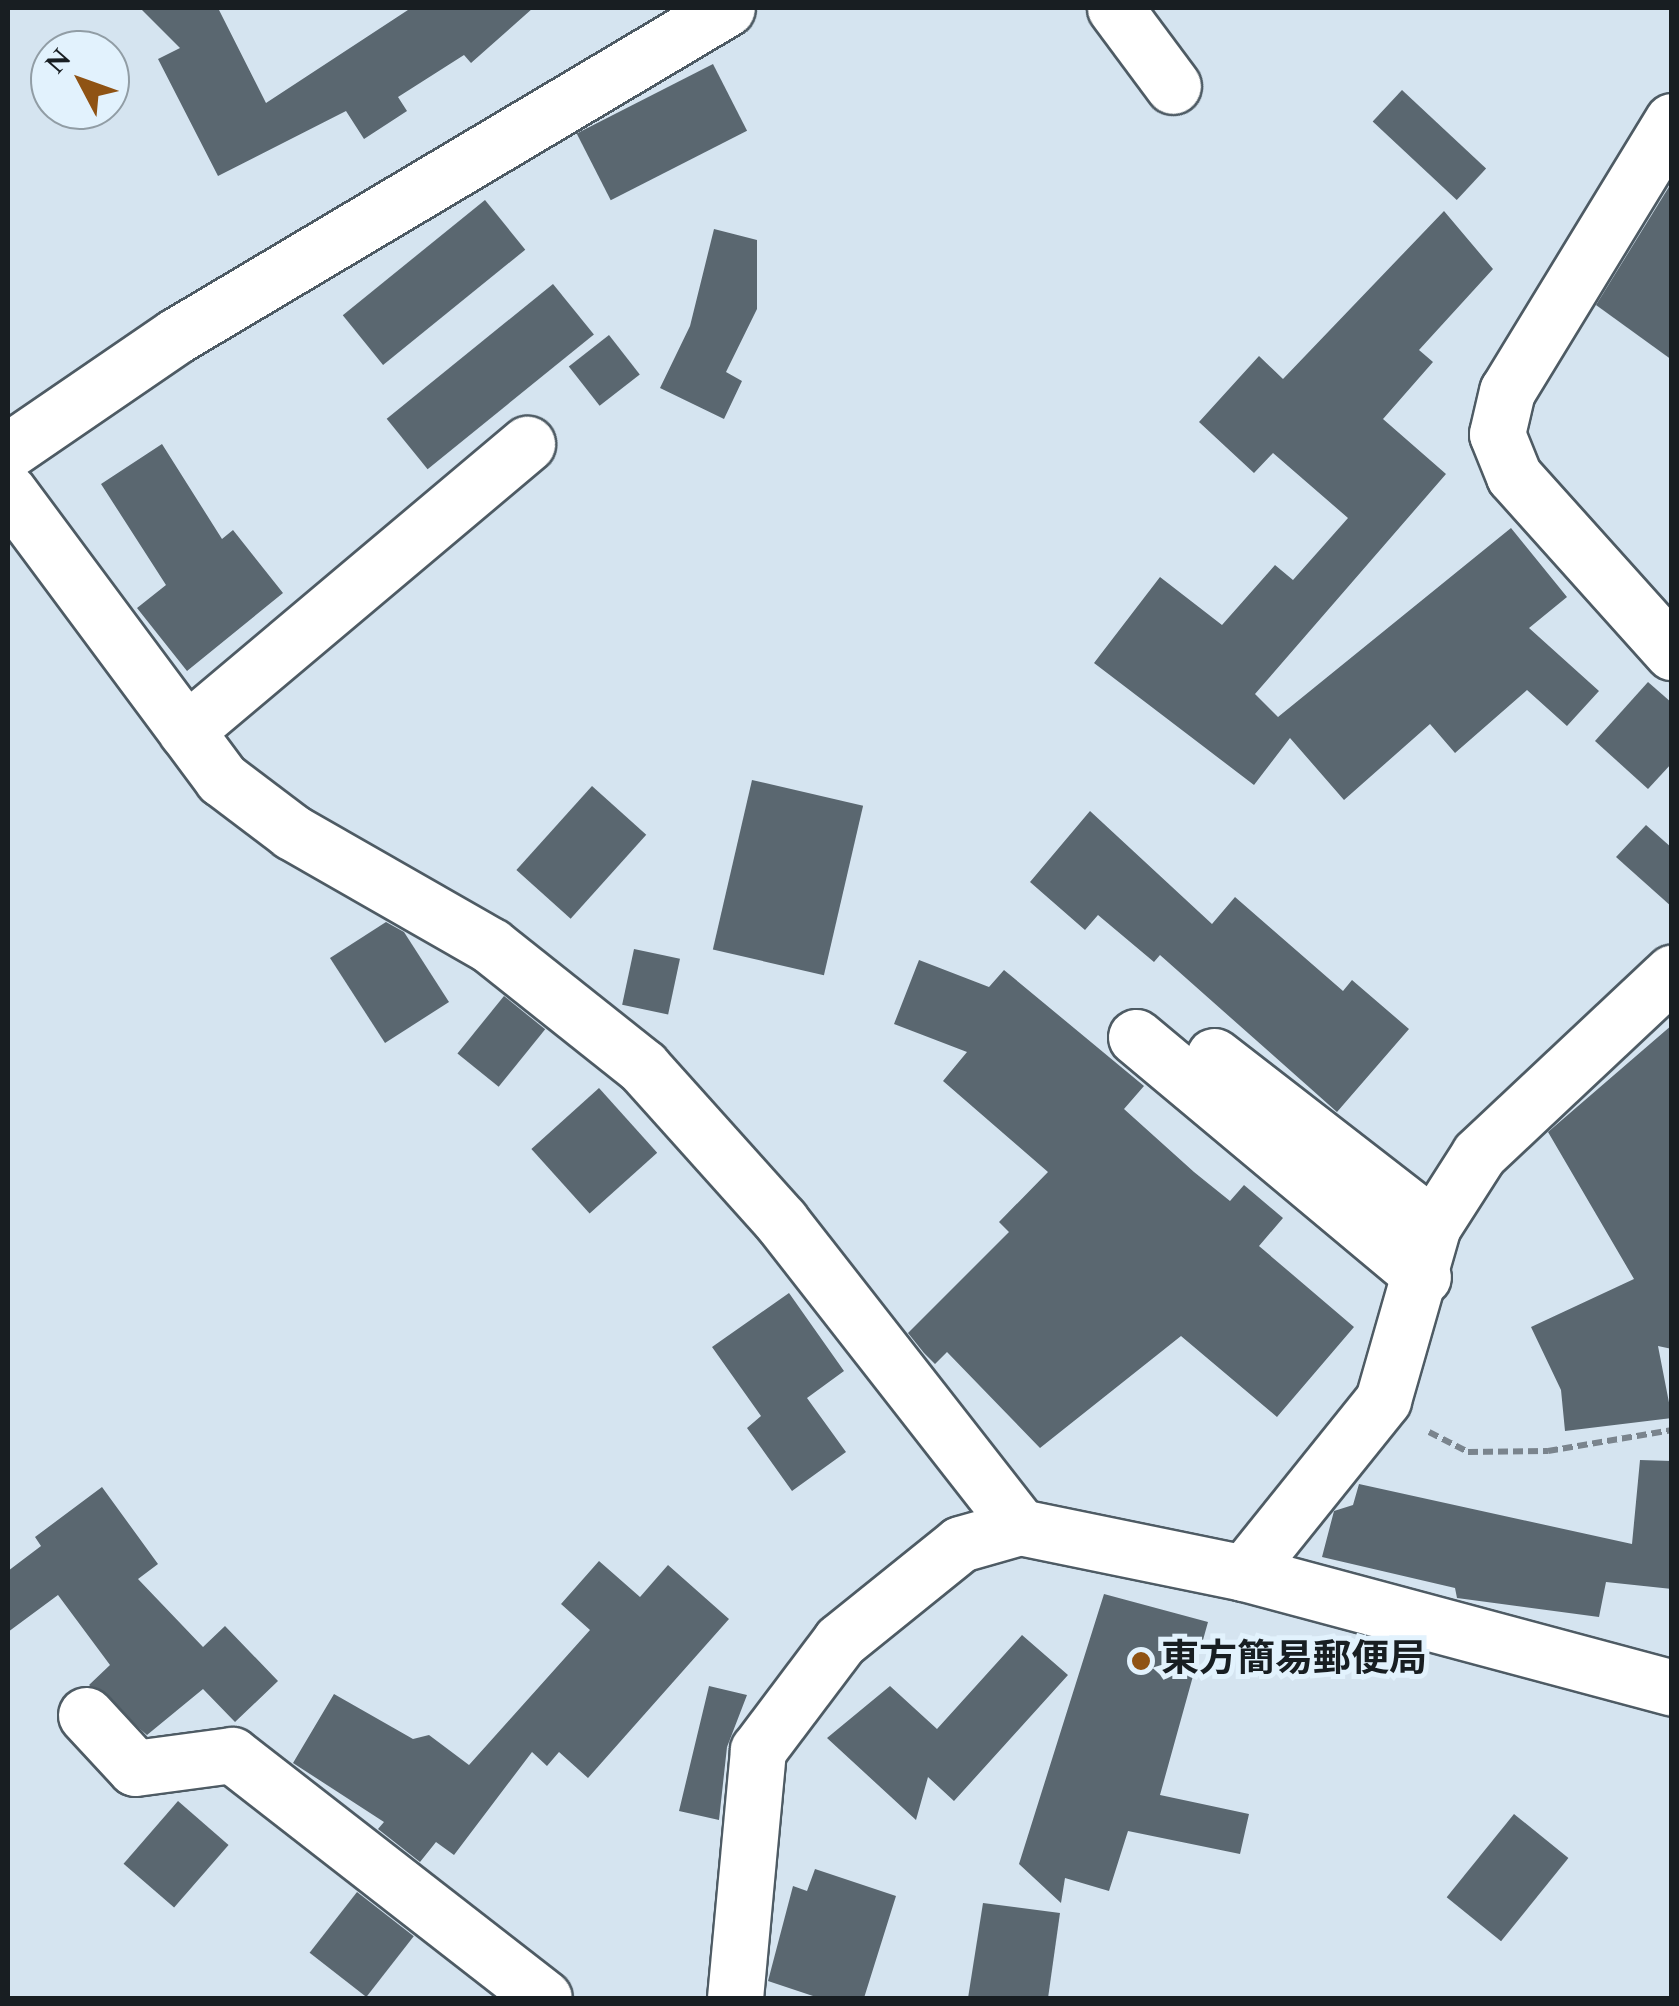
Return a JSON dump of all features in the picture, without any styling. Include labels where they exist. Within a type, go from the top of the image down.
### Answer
[{"type":"street","points":[[612,75],[642,8]]},
{"type":"street","points":[[8,450],[176,336],[728,8]]},
{"type":"street","points":[[1114,8],[1173,86]]},
{"type":"street","points":[[1672,120],[1507,391],[1497,434],[1514,476],[1672,652]]},
{"type":"street","points":[[186,731],[527,444]]},
{"type":"street","points":[[8,490],[222,779],[292,832],[491,946],[643,1067],[780,1221],[1020,1527]]},
{"type":"street","points":[[1244,1573],[1383,1400],[1428,1252],[1479,1154],[1672,973]]},
{"type":"street","points":[[1144,1022],[1428,1252]]},
{"type":"street","points":[[735,1998],[758,1750],[840,1641],[960,1544],[1020,1527],[1244,1573],[1672,1688]]},
{"type":"street","points":[[86,1715],[136,1768],[232,1755],[544,1998]]},
{"type":"path","points":[[1383,1400],[1468,1452],[1548,1451],[1672,1430]]},
{"type":"building","points":[[140,8],[218,8],[266,103],[411,8],[533,8],[471,63],[464,55],[398,97],[407,111],[364,139],[346,111],[218,176],[158,59],[180,48]]},
{"type":"building","points":[[713,64],[747,131],[611,200],[577,133]]},
{"type":"building","points":[[1402,90],[1486,168],[1457,200],[1373,121]]},
{"type":"building","points":[[1672,182],[1672,360],[1596,305]]},
{"type":"building","points":[[485,200],[525,250],[383,365],[343,315]]},
{"type":"building","points":[[1444,211],[1493,269],[1419,350],[1433,362],[1383,419],[1446,474],[1255,694],[1278,717],[1511,528],[1567,597],[1529,628],[1599,691],[1567,726],[1527,690],[1455,753],[1430,724],[1344,800],[1290,738],[1254,785],[1094,663],[1160,577],[1222,625],[1275,565],[1293,580],[1348,518],[1273,453],[1254,473],[1199,422],[1259,356],[1283,379]]},
{"type":"building","points":[[714,229],[757,240],[757,309],[726,372],[742,381],[724,419],[660,388],[690,326]]},
{"type":"building","points":[[553,284],[594,335],[428,469],[387,419]]},
{"type":"building","points":[[609,335],[640,374],[600,406],[569,366]]},
{"type":"building","points":[[162,444],[222,539],[233,530],[283,593],[187,671],[137,608],[166,585],[101,484]]},
{"type":"building","points":[[1648,682],[1672,703],[1672,763],[1648,789],[1595,741]]},
{"type":"building","points":[[752,780],[863,806],[824,975],[713,950]]},
{"type":"building","points":[[592,786],[646,835],[571,919],[516,870]]},
{"type":"building","points":[[1090,811],[1212,924],[1235,897],[1343,991],[1352,980],[1409,1029],[1337,1112],[1160,955],[1154,962],[1098,915],[1085,930],[1030,882]]},
{"type":"building","points":[[1646,825],[1672,848],[1672,907],[1616,857]]},
{"type":"building","points":[[386,922],[404,932],[449,1002],[385,1043],[330,958]]},
{"type":"building","points":[[634,949],[680,959],[668,1015],[622,1005]]},
{"type":"building","points":[[919,960],[989,987],[1004,970],[1144,1086],[1124,1109],[1194,1172],[1230,1201],[1244,1185],[1283,1218],[1259,1246],[1354,1327],[1277,1417],[1181,1336],[1040,1448],[947,1352],[935,1364],[908,1333],[1009,1232],[999,1222],[1048,1172],[943,1081],[967,1052],[894,1024]]},
{"type":"building","points":[[504,996],[545,1029],[499,1087],[457,1054]]},
{"type":"building","points":[[1672,1025],[1672,1349],[1658,1346],[1672,1418],[1565,1431],[1561,1390],[1531,1327],[1634,1279],[1548,1132]]},
{"type":"building","points":[[599,1088],[657,1153],[590,1214],[531,1149]]},
{"type":"building","points":[[789,1293],[844,1371],[807,1398],[846,1452],[792,1491],[747,1428],[761,1416],[712,1347]]},
{"type":"building","points":[[1640,1460],[1672,1461],[1672,1589],[1606,1582],[1599,1617],[1457,1598],[1455,1588],[1322,1557],[1334,1511],[1353,1505],[1359,1484],[1632,1544]]},
{"type":"building","points":[[102,1487],[158,1564],[138,1579],[203,1647],[225,1626],[278,1681],[235,1722],[203,1689],[147,1735],[89,1685],[110,1665],[58,1595],[8,1632],[8,1571],[41,1546],[35,1537]]},
{"type":"building","points":[[599,1561],[640,1597],[668,1565],[729,1619],[588,1778],[559,1752],[547,1766],[532,1752],[454,1855],[436,1842],[420,1862],[378,1829],[384,1822],[293,1763],[334,1694],[413,1739],[429,1735],[469,1765],[590,1630],[561,1604]]},
{"type":"building","points":[[1104,1594],[1208,1622],[1160,1795],[1249,1814],[1240,1854],[1128,1831],[1109,1891],[1065,1878],[1061,1903],[1019,1864]]},
{"type":"building","points":[[1022,1635],[1068,1675],[954,1801],[928,1777],[916,1820],[827,1738],[890,1686],[937,1729]]},
{"type":"building","points":[[709,1686],[747,1695],[727,1747],[719,1820],[679,1811]]},
{"type":"building","points":[[178,1801],[229,1845],[174,1908],[124,1864]]},
{"type":"building","points":[[1514,1814],[1568,1858],[1501,1941],[1447,1897]]},
{"type":"building","points":[[815,1869],[896,1896],[864,1998],[819,1998],[768,1981],[793,1886],[807,1891]]},
{"type":"building","points":[[357,1892],[414,1936],[366,1997],[310,1953]]},
{"type":"building","points":[[983,1903],[1060,1913],[1048,1998],[968,1998]]},
{"type":"place","name":"東方簡易郵便局","points":[[1141,1661]]}]
